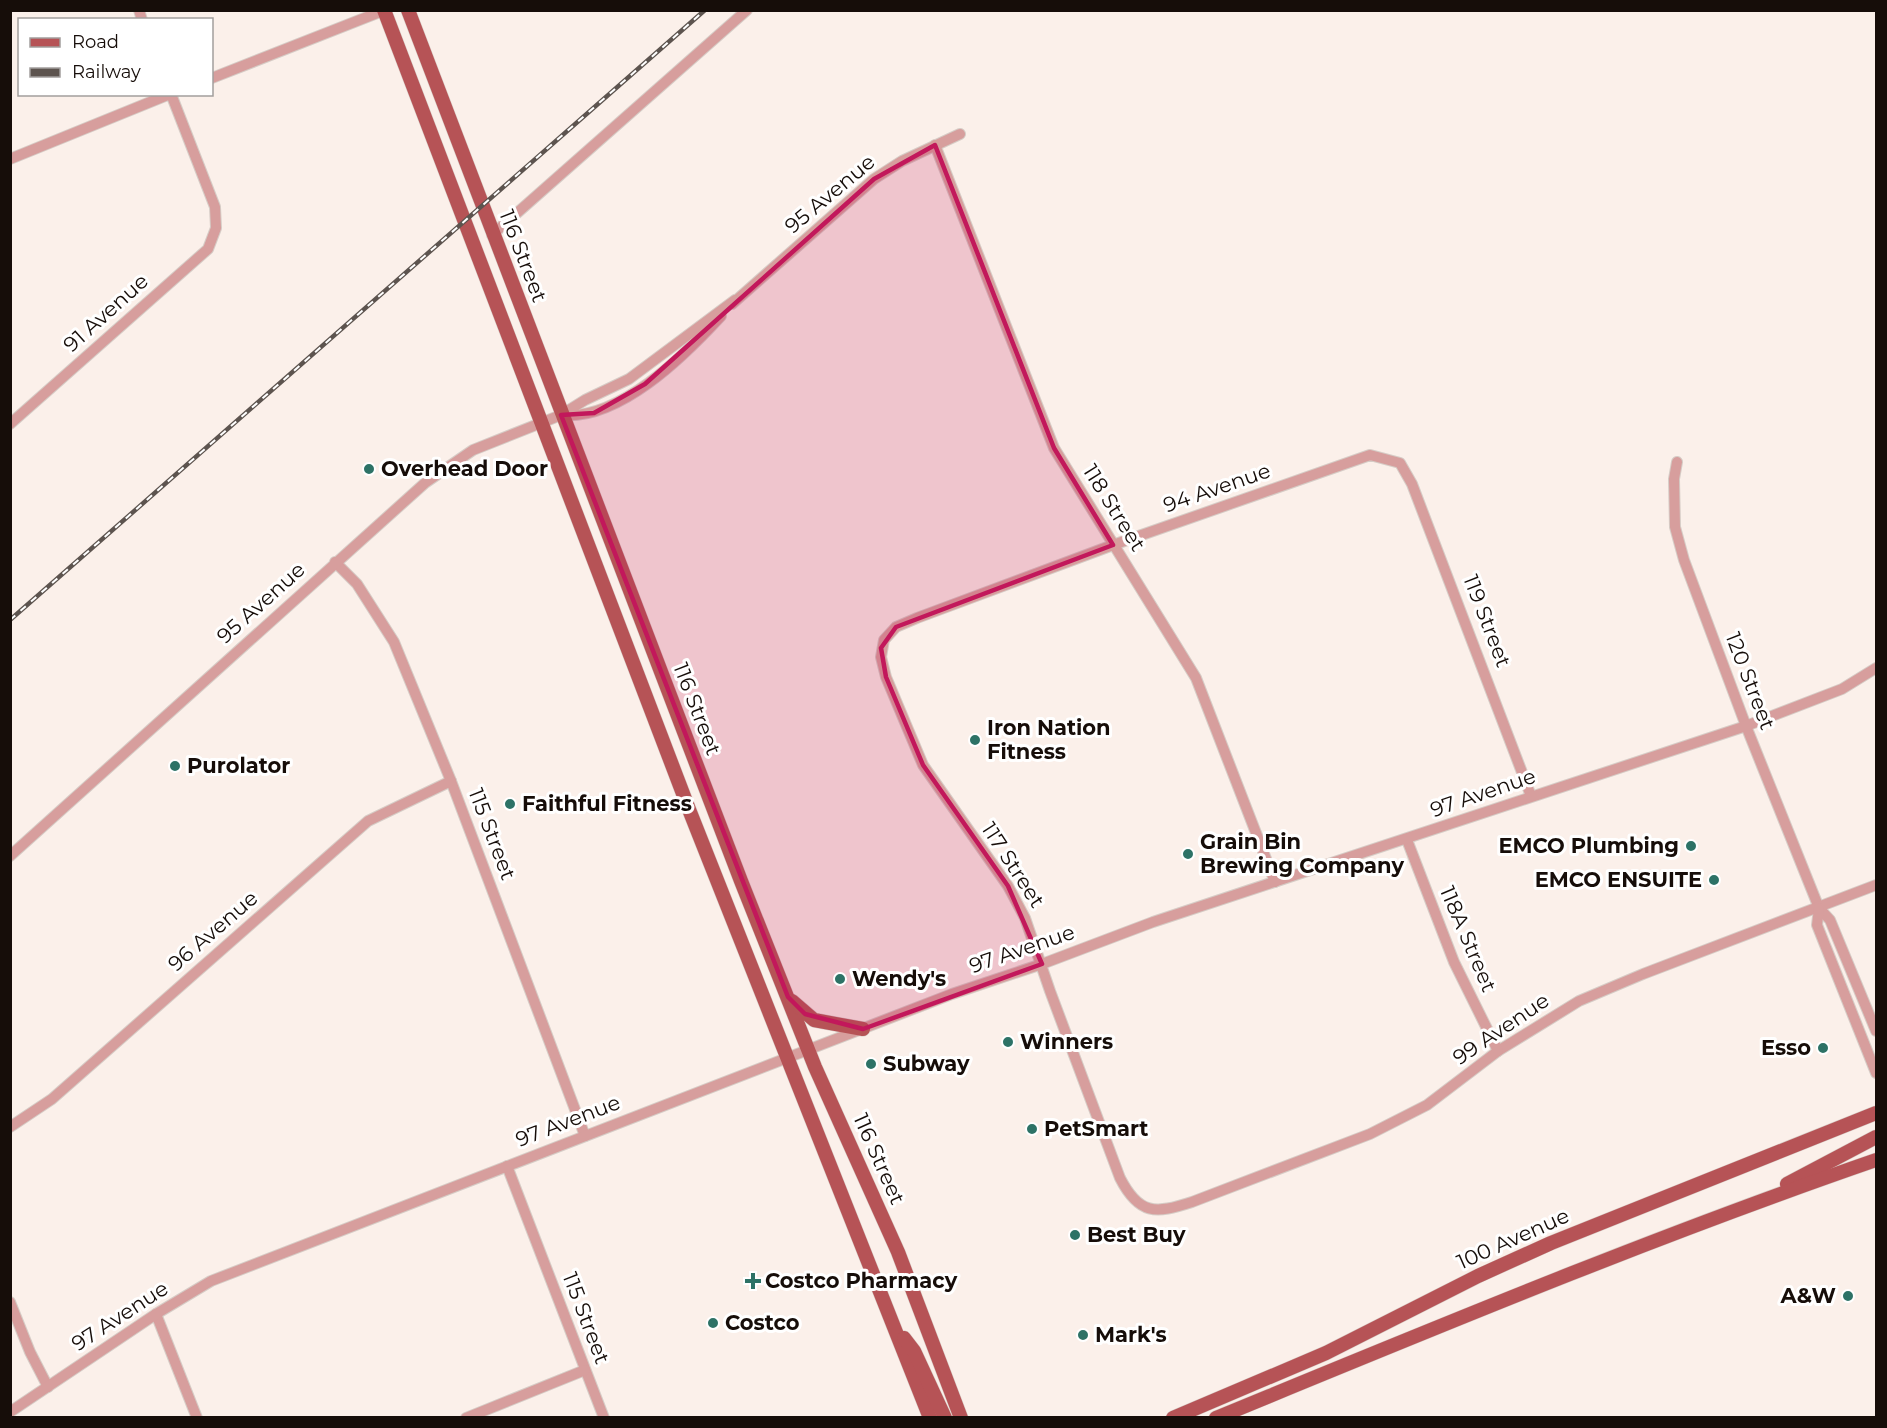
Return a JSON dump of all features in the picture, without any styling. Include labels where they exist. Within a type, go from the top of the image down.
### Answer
[{"type":"main road","name":"116 Street","points":[[408,10],[561,415],[808,1048],[897,1252],[961,1418]]},
{"type":"main road","name":"116 Street","points":[[384,11],[786,1057],[930,1418]]},
{"type":"main road","points":[[788,997],[814,1020],[863,1029]]},
{"type":"main road","name":"100 Avenue","points":[[1173,1418],[1326,1353],[1478,1276],[1551,1244],[1876,1113]]},
{"type":"main road","points":[[1745,1205],[1876,1137]]},
{"type":"main road","points":[[1216,1418],[1485,1306],[1745,1205],[1876,1160]]},
{"type":"main road","points":[[892,1321],[914,1351],[945,1418]]},
{"type":"street","points":[[492,235],[747,10]]},
{"type":"street","points":[[213,78],[384,11]]},
{"type":"street","points":[[10,159],[166,96]]},
{"type":"street","name":"91 Avenue","points":[[10,424],[208,249],[216,225],[215,207],[172,96]]},
{"type":"street","name":"95 Avenue","points":[[10,856],[425,483],[473,450],[561,415],[585,400],[629,379],[735,300],[874,179],[902,161],[960,134]]},
{"type":"street","name":"118 Street","points":[[935,145],[1054,448],[1113,545],[1174,638],[1196,678],[1275,882]]},
{"type":"street","name":"94 Avenue","points":[[884,640],[896,627],[917,618],[1113,545],[1370,455],[1400,463]]},
{"type":"street","name":"120 Street","points":[[1677,462],[1674,479],[1675,527],[1688,570],[1746,726],[1819,908],[1830,920],[1876,1031]]},
{"type":"street","name":"119 Street","points":[[1400,463],[1412,484],[1531,796]]},
{"type":"street","name":"115 Street","points":[[335,562],[357,584],[394,642],[451,781],[585,1136]]},
{"type":"street","name":"117 Street","points":[[884,640],[881,657],[886,676],[923,765],[1008,886],[1026,918],[1120,1178],[1136,1203],[1152,1210]]},
{"type":"street","name":"97 Avenue","points":[[10,1412],[156,1314],[211,1281],[952,994],[1042,964],[1153,922],[1407,840],[1531,796],[1649,760],[1746,726],[1842,689],[1876,668]]},
{"type":"street","name":"96 Avenue","points":[[10,1127],[52,1099],[368,820],[451,781]]},
{"type":"street","name":"118A Street","points":[[1407,840],[1454,962],[1498,1051]]},
{"type":"street","name":"99 Avenue","points":[[1152,1210],[1170,1209],[1192,1202],[1370,1134],[1427,1105],[1498,1051],[1579,1001],[1643,974],[1876,885]]},
{"type":"street","name":"120 Street","points":[[1819,908],[1817,925],[1876,1073]]},
{"type":"street","name":"115 Street","points":[[507,1166],[604,1418]]},
{"type":"street","points":[[10,1302],[30,1353],[48,1387]]},
{"type":"street","points":[[156,1314],[197,1418]]},
{"type":"street","points":[[466,1418],[585,1370]]},
{"type":"highlighted area","points":[[935,145],[1054,448],[1113,545],[896,627],[881,648],[886,677],[923,765],[1008,886],[1042,964],[863,1029],[805,1014],[788,997],[561,415],[594,413],[645,384],[874,179]]},
{"type":"railway","points":[[10,620],[705,10]]},
{"type":"place","name":"Overhead Door","points":[[369,469]]},
{"type":"place","name":"Iron Nation Fitness","points":[[975,740]]},
{"type":"place","name":"Purolator","points":[[175,766]]},
{"type":"place","name":"Faithful Fitness","points":[[510,804]]},
{"type":"place","name":"EMCO Plumbing","points":[[1691,846]]},
{"type":"place","name":"Grain Bin Brewing Company","points":[[1188,854]]},
{"type":"place","name":"EMCO ENSUITE","points":[[1714,880]]},
{"type":"place","name":"Wendy's","points":[[840,979]]},
{"type":"place","name":"Winners","points":[[1008,1042]]},
{"type":"place","name":"Esso","points":[[1823,1048]]},
{"type":"place","name":"Subway","points":[[871,1064]]},
{"type":"place","name":"PetSmart","points":[[1032,1129]]},
{"type":"place","name":"Best Buy","points":[[1075,1235]]},
{"type":"place","name":"Costco Pharmacy","points":[[753,1281]]},
{"type":"place","name":"A&W","points":[[1848,1296]]},
{"type":"place","name":"Costco","points":[[713,1323]]},
{"type":"place","name":"Mark's","points":[[1083,1335]]}]
